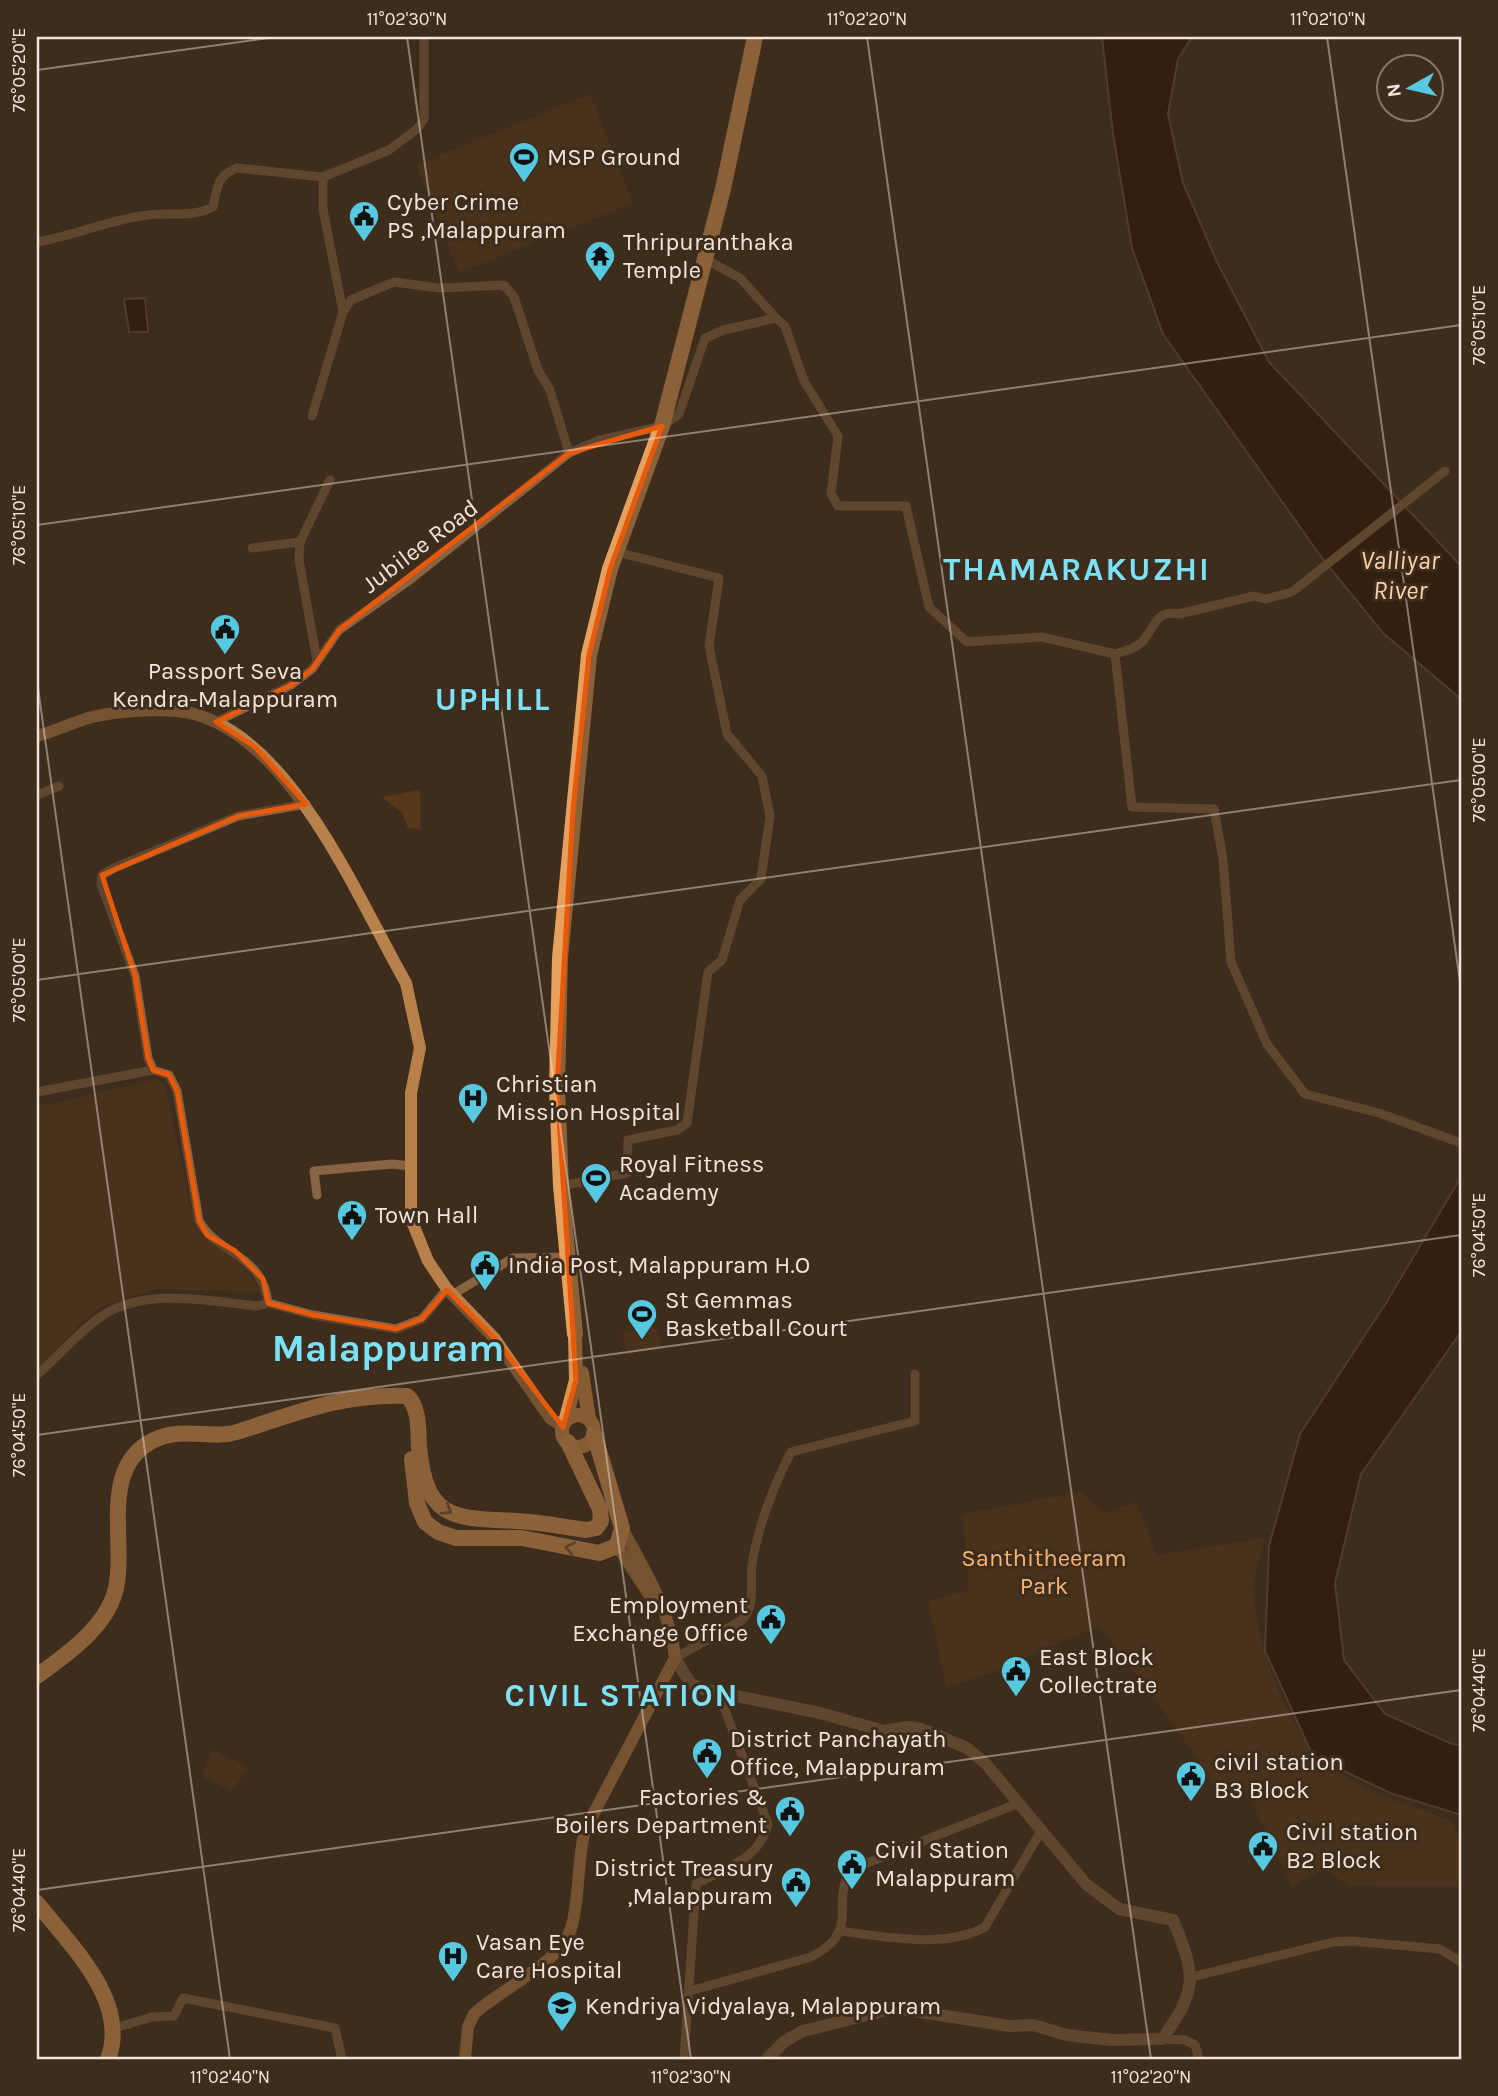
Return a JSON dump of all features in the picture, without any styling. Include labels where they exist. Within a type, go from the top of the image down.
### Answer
[{"type":"highway","points":[[575,1334],[561,1186],[557,1088],[560,958],[589,655],[617,552],[662,426],[705,259],[755,37]]},
{"type":"highway","points":[[37,1676],[68,1654],[108,1609],[115,1592],[118,1571],[118,1497],[124,1474],[143,1448],[154,1440],[194,1431],[233,1433],[328,1402],[357,1396],[407,1396],[417,1419],[421,1467],[429,1492],[437,1505],[462,1518],[521,1521],[586,1530],[596,1528],[601,1521],[600,1510],[565,1431]]},
{"type":"highway","points":[[391,1396],[405,1405],[410,1420],[417,1503],[425,1522],[438,1532],[456,1538],[522,1538],[599,1553],[617,1546],[622,1528],[591,1427]]},
{"type":"highway","points":[[37,1902],[93,1976],[109,2006],[115,2028],[108,2059]]},
{"type":"main road","points":[[37,736],[93,717],[175,711],[216,722],[255,747],[306,804],[406,983],[414,1008],[419,1048],[411,1093],[411,1219],[428,1261],[450,1292],[495,1339],[550,1418],[583,1446],[591,1427],[575,1334]]},
{"type":"main road","points":[[565,1431],[576,1380],[575,1334]]},
{"type":"main road","points":[[565,1431],[576,1415],[591,1427]]},
{"type":"main road","points":[[465,2059],[468,2027],[474,2014],[544,1964],[572,1929],[579,1856],[585,1830],[675,1658],[673,1636],[652,1583],[622,1528]]},
{"type":"main road","points":[[617,1546],[644,1591],[665,1616]]},
{"type":"street","points":[[37,242],[148,215],[188,215],[207,210],[213,207],[219,179],[226,172],[237,168],[323,177],[389,150],[417,129],[424,119],[424,37]]},
{"type":"street","points":[[323,177],[323,209],[343,312]]},
{"type":"street","points":[[705,259],[740,278],[785,326],[804,381],[838,436],[831,493],[838,506],[906,506],[929,607],[967,642],[1042,637],[1115,653],[1133,649],[1143,641],[1158,617],[1168,612],[1179,614],[1254,596],[1278,597],[1292,592],[1445,471]]},
{"type":"street","points":[[312,416],[343,312],[351,300],[394,282],[439,288],[504,285],[514,297],[538,370],[550,390],[569,453]]},
{"type":"street","points":[[662,426],[679,414],[705,338],[724,330],[776,318]]},
{"type":"street","name":"Jubilee Road","points":[[216,722],[291,685],[317,661],[339,630],[411,579],[569,453],[600,440],[662,426]]},
{"type":"street","points":[[317,661],[299,560],[300,542],[330,480]]},
{"type":"street","points":[[252,548],[300,542]]},
{"type":"street","points":[[561,1186],[627,1173],[628,1140],[677,1130],[687,1123],[708,972],[722,960],[740,900],[761,879],[769,816],[762,776],[727,734],[709,646],[719,578],[617,552]]},
{"type":"street","points":[[1115,653],[1132,807],[1214,809],[1223,859],[1231,962],[1267,1044],[1305,1094],[1437,1132],[1461,1143]]},
{"type":"street","points":[[37,795],[59,786]]},
{"type":"street","points":[[153,1070],[135,976],[101,884],[102,875],[238,816],[306,804]]},
{"type":"street","points":[[37,1092],[153,1070],[169,1075],[177,1091],[199,1221],[207,1235],[235,1251],[263,1279],[268,1303]]},
{"type":"street","points":[[317,1195],[314,1171],[392,1164],[410,1166]]},
{"type":"street","points":[[37,1375],[101,1317],[122,1306],[151,1299],[257,1306],[268,1303],[313,1315],[396,1329],[422,1319],[450,1292],[513,1258],[568,1256]]},
{"type":"street","points":[[915,1374],[915,1421],[791,1452],[758,1539],[752,1562],[752,1603],[748,1613],[742,1620],[675,1658],[690,1683],[719,1694],[820,1713],[884,1731],[907,1727],[922,1729],[967,1748],[986,1764],[1086,1884],[1119,1909],[1173,1920],[1192,1977],[1184,2003],[1162,2039]]},
{"type":"street","points":[[684,2059],[696,1884],[755,1853],[763,1842],[768,1824],[719,1694]]},
{"type":"street","points":[[690,1991],[811,1957],[827,1949],[840,1931],[845,1879],[852,1869],[1019,1803]]},
{"type":"street","points":[[840,1931],[935,1938],[971,1935],[985,1927],[1041,1831]]},
{"type":"street","points":[[1192,1977],[1333,1942],[1351,1941],[1440,1949],[1461,1962]]},
{"type":"street","points":[[115,2028],[152,2017],[174,2016],[183,1998],[335,2028],[342,2059]]},
{"type":"street","points":[[767,2059],[785,2041],[803,2031],[895,2008],[1010,2026],[1033,2025],[1067,2035],[1111,2040],[1185,2040],[1195,2046],[1199,2059]]},
{"type":"highlighted area","points":[[662,426],[610,569],[589,655],[573,809],[557,1088],[576,1380],[563,1427],[495,1339],[447,1290],[422,1319],[396,1329],[313,1315],[268,1303],[263,1279],[235,1251],[207,1235],[199,1221],[177,1091],[169,1075],[153,1070],[148,1058],[135,976],[102,875],[238,816],[306,804],[255,747],[216,722],[291,685],[312,669],[339,630],[569,453]]},
{"type":"green space","name":"MSP Ground","points":[[590,94],[633,203],[459,273],[416,165]]},
{"type":"green space","points":[[420,790],[421,829],[408,828],[403,814],[382,797]]},
{"type":"green space","points":[[156,1079],[165,1086],[195,1225],[247,1272],[260,1292],[154,1289],[100,1307],[77,1327],[37,1371],[37,1105],[56,1103]]},
{"type":"green space","name":"St Gemmas Basketball Court","points":[[656,1326],[661,1347],[627,1355],[622,1334]]},
{"type":"green space","name":"Santhitheeram Park","points":[[1080,1492],[1105,1513],[1136,1502],[1157,1555],[1265,1538],[1254,1579],[1255,1606],[1265,1652],[1293,1721],[1319,1756],[1348,1779],[1382,1795],[1452,1821],[1461,1847],[1461,1887],[1349,1886],[1324,1869],[1292,1886],[1246,1790],[1222,1795],[1166,1714],[1099,1626],[983,1676],[946,1687],[928,1601],[969,1590],[963,1514]]},
{"type":"green space","points":[[212,1750],[249,1767],[232,1791],[202,1777]]},
{"type":"water","name":"Valliyar River","points":[[1102,37],[1192,37],[1178,59],[1168,114],[1183,183],[1217,262],[1269,362],[1461,566],[1461,699],[1383,633],[1322,558],[1163,334],[1132,248],[1113,134]]},
{"type":"water","points":[[145,298],[148,332],[129,332],[124,299]]},
{"type":"water","points":[[1461,1177],[1461,1332],[1361,1474],[1335,1583],[1344,1660],[1385,1714],[1452,1744],[1461,1745],[1461,1815],[1390,1793],[1313,1756],[1265,1651],[1269,1546],[1300,1434],[1386,1303]]},
{"type":"place","name":"MSP Ground","points":[[524,184]]},
{"type":"place","name":"Cyber Crime PS ,Malappuram","points":[[364,243]]},
{"type":"place","name":"Thripuranthaka Temple","points":[[600,283]]},
{"type":"place","name":"Passport Seva Kendra-Malappuram","points":[[225,656]]},
{"type":"place","name":"Christian Mission Hospital","points":[[473,1125]]},
{"type":"place","name":"Royal Fitness Academy","points":[[596,1205]]},
{"type":"place","name":"Town Hall","points":[[352,1242]]},
{"type":"place","name":"India Post, Malappuram H.O","points":[[485,1292]]},
{"type":"place","name":"St Gemmas Basketball Court","points":[[642,1341]]},
{"type":"place","name":"Employment Exchange Office","points":[[771,1646]]},
{"type":"place","name":"East Block Collectrate","points":[[1016,1698]]},
{"type":"place","name":"District Panchayath Office, Malappuram","points":[[707,1780]]},
{"type":"place","name":"civil station B3 Block","points":[[1191,1803]]},
{"type":"place","name":"Factories & Boilers Department","points":[[790,1838]]},
{"type":"place","name":"Civil station B2 Block","points":[[1263,1873]]},
{"type":"place","name":"Civil Station Malappuram","points":[[852,1891]]},
{"type":"place","name":"District Treasury ,Malappuram","points":[[796,1909]]},
{"type":"place","name":"Vasan Eye Care Hospital","points":[[453,1983]]},
{"type":"place","name":"Kendriya Vidyalaya, Malappuram","points":[[562,2033]]},
{"type":"district","name":"THAMARAKUZHI","points":[[1077,569]]},
{"type":"district","name":"UPHILL","points":[[493,699]]},
{"type":"district","name":"Malappuram","points":[[388,1348]]},
{"type":"district","name":"CIVIL STATION","points":[[622,1695]]}]
